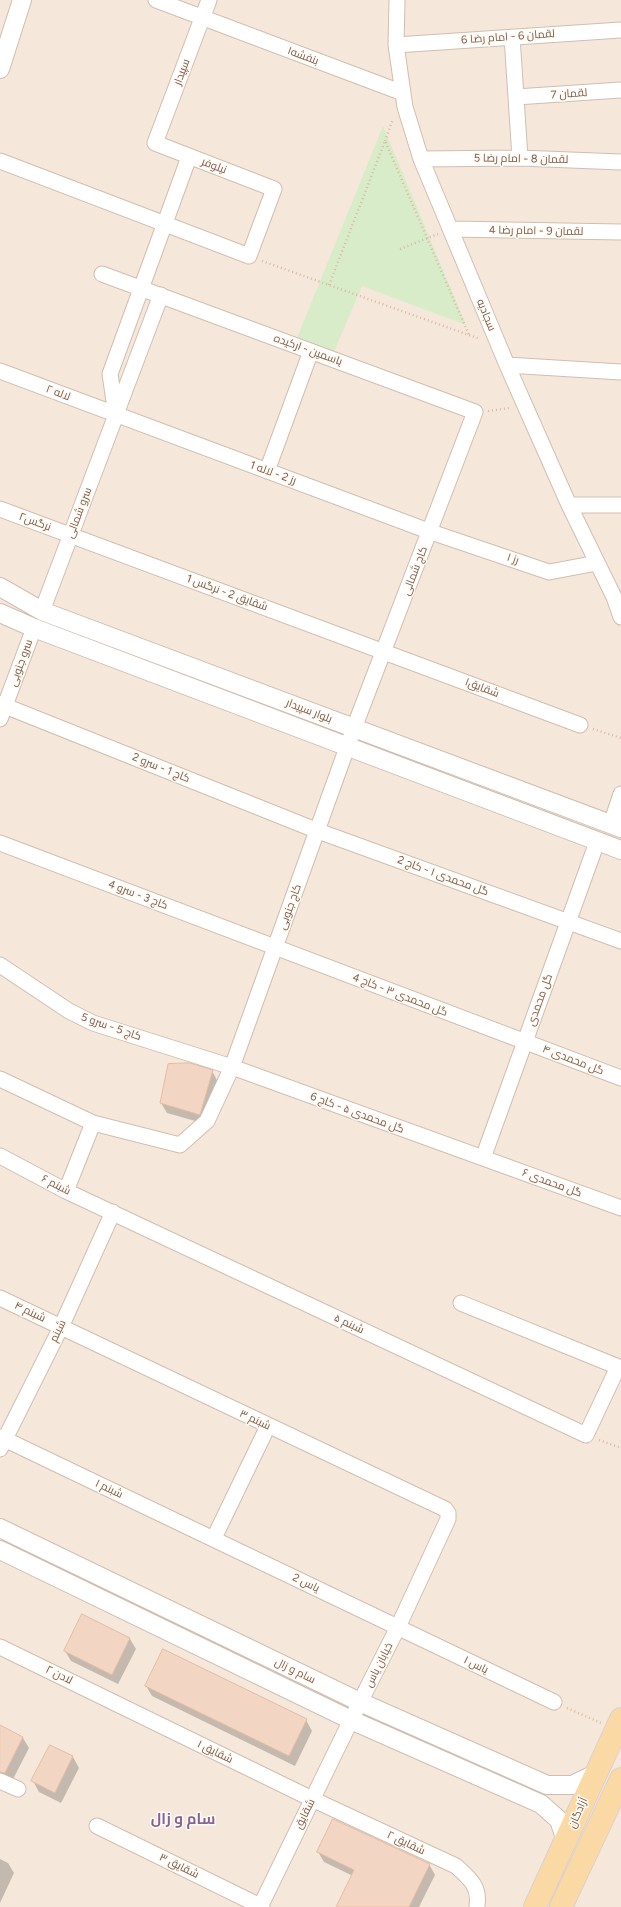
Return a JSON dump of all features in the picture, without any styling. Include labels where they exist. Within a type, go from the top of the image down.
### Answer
[{"type":"main road","name":"آزادگان","points":[[535,1907],[618,1725]]},
{"type":"main road","points":[[561,1907],[621,1779]]},
{"type":"street","points":[[0,69],[22,0]]},
{"type":"street","name":"بنفشه۱","points":[[156,0],[403,94]]},
{"type":"street","name":"سپیدار","points":[[154,143],[209,0]]},
{"type":"street","name":"سجادیه","points":[[397,0],[396,44],[403,94],[405,107],[421,159],[506,365],[621,617]]},
{"type":"street","name":"لقمان 6 - امام رضا 6","points":[[396,44],[621,30]]},
{"type":"street","points":[[512,37],[520,158]]},
{"type":"street","name":"لقمان 7","points":[[516,97],[621,90]]},
{"type":"street","name":"نیلوفر","points":[[154,143],[274,189],[249,256]]},
{"type":"street","name":"سرو شمالی","points":[[116,414],[110,374],[189,156]]},
{"type":"street","name":"لقمان 8 - امام رضا 5","points":[[421,159],[520,158],[621,162]]},
{"type":"street","points":[[0,162],[249,256]]},
{"type":"street","name":"لقمان 9 - امام رضا 4","points":[[451,229],[621,232]]},
{"type":"street","name":"یاسمین - ارکیده","points":[[102,274],[475,412]]},
{"type":"street","name":"سرو شمالی","points":[[42,611],[161,295]]},
{"type":"street","points":[[267,470],[311,351]]},
{"type":"street","points":[[506,365],[621,372]]},
{"type":"street","name":"لاله ۲","points":[[0,371],[116,414]]},
{"type":"street","name":"کاج شمالی","points":[[348,747],[475,412]]},
{"type":"street","name":"رز 2 - لاله 1","points":[[116,414],[430,532]]},
{"type":"street","points":[[569,505],[621,505]]},
{"type":"street","name":"نرگس۲","points":[[0,509],[70,535]]},
{"type":"street","name":"رز ۱","points":[[430,532],[550,572],[597,563]]},
{"type":"street","name":"شقایق 2 - نرگس 1","points":[[70,535],[384,652]]},
{"type":"street","name":"بلوار سپیدار","points":[[0,587],[42,611],[616,826]]},
{"type":"street","name":"بلوار سپیدار","points":[[0,613],[34,628],[621,850]]},
{"type":"street","name":"سرو جنوبی","points":[[2,710],[34,628]]},
{"type":"street","name":"شقایق۱","points":[[384,652],[580,725]]},
{"type":"street","name":"کاج 1 - سرو 2","points":[[2,710],[318,830]]},
{"type":"street","name":"کاج جنوبی","points":[[93,1123],[180,1145],[208,1121],[232,1067],[348,747]]},
{"type":"street","points":[[616,826],[621,794]]},
{"type":"street","name":"گل محمدی ۱ - کاج 2","points":[[318,830],[621,941]]},
{"type":"street","name":"گل محمدی","points":[[483,1158],[597,842]]},
{"type":"street","name":"کاج 3 - سرو 4","points":[[0,843],[276,948]]},
{"type":"street","name":"گل محمدی ۳ - کاج 4","points":[[276,948],[525,1042]]},
{"type":"street","name":"کاج 5 - سرو 5","points":[[0,965],[69,1011],[93,1023],[232,1067]]},
{"type":"street","name":"گل محمدی ۴","points":[[525,1042],[621,1078]]},
{"type":"street","name":"گل محمدی ۵ - کاج 6","points":[[232,1067],[483,1158]]},
{"type":"street","points":[[0,1079],[93,1123],[66,1191]]},
{"type":"street","name":"شبنم ۶","points":[[0,1156],[66,1191],[113,1212]]},
{"type":"street","name":"گل محمدی ۶","points":[[483,1158],[621,1208]]},
{"type":"street","name":"شبنم","points":[[2,1442],[60,1327],[113,1212]]},
{"type":"street","name":"شبنم ۵","points":[[113,1212],[586,1435]]},
{"type":"street","name":"شبنم ۴","points":[[0,1298],[60,1327]]},
{"type":"street","points":[[461,1303],[620,1367],[586,1435]]},
{"type":"street","name":"شبنم ۳","points":[[60,1327],[445,1509],[448,1514]]},
{"type":"street","points":[[214,1538],[268,1426]]},
{"type":"street","name":"شبنم ۱","points":[[2,1442],[214,1538]]},
{"type":"street","name":"خیابان یاس","points":[[351,1720],[398,1627],[448,1519],[448,1514]]},
{"type":"street","name":"سام و زال","points":[[0,1528],[360,1702],[547,1786],[572,1785],[595,1774]]},
{"type":"street","name":"یاس 2","points":[[214,1538],[398,1627]]},
{"type":"street","name":"سام و زال","points":[[0,1550],[351,1720],[541,1804],[559,1820],[566,1841]]},
{"type":"street","name":"یاس ۱","points":[[398,1627],[554,1702]]},
{"type":"street","name":"لادن ۲","points":[[0,1646],[117,1704]]},
{"type":"street","name":"شقایق ۱","points":[[117,1704],[312,1799]]},
{"type":"street","name":"شقایق","points":[[261,1907],[351,1720]]},
{"type":"street","points":[[0,1780],[18,1789]]},
{"type":"street","name":"شقایق ۲","points":[[312,1799],[456,1866],[475,1884],[478,1898],[477,1905]]},
{"type":"street","name":"شقایق ۳","points":[[97,1826],[261,1907]]},
{"type":"path","points":[[330,285],[385,141],[470,335]]},
{"type":"path","points":[[400,249],[451,229]]},
{"type":"path","points":[[249,256],[499,345]]},
{"type":"path","points":[[475,412],[525,406]]},
{"type":"path","points":[[580,725],[621,738]]},
{"type":"path","points":[[586,1435],[621,1448]]},
{"type":"path","points":[[554,1702],[618,1725]]},
{"type":"shaded area","points":[[0,0],[621,0],[621,1907],[0,1907]]},
{"type":"green space","points":[[383,126],[466,325],[362,286],[334,352],[297,338]]},
{"type":"building","points":[[190,1063],[213,1070],[200,1115],[160,1103],[168,1064]]},
{"type":"building","points":[[82,1614],[130,1638],[112,1675],[64,1651]]},
{"type":"building","points":[[163,1649],[307,1719],[289,1756],[145,1686]]},
{"type":"building","points":[[0,1725],[23,1737],[5,1773],[0,1772]]},
{"type":"building","points":[[50,1745],[73,1756],[55,1793],[31,1781]]},
{"type":"building","points":[[333,1819],[430,1864],[409,1907],[336,1907],[354,1870],[317,1852]]},
{"type":"district","name":"سام و زال","points":[[183,1820]]}]
